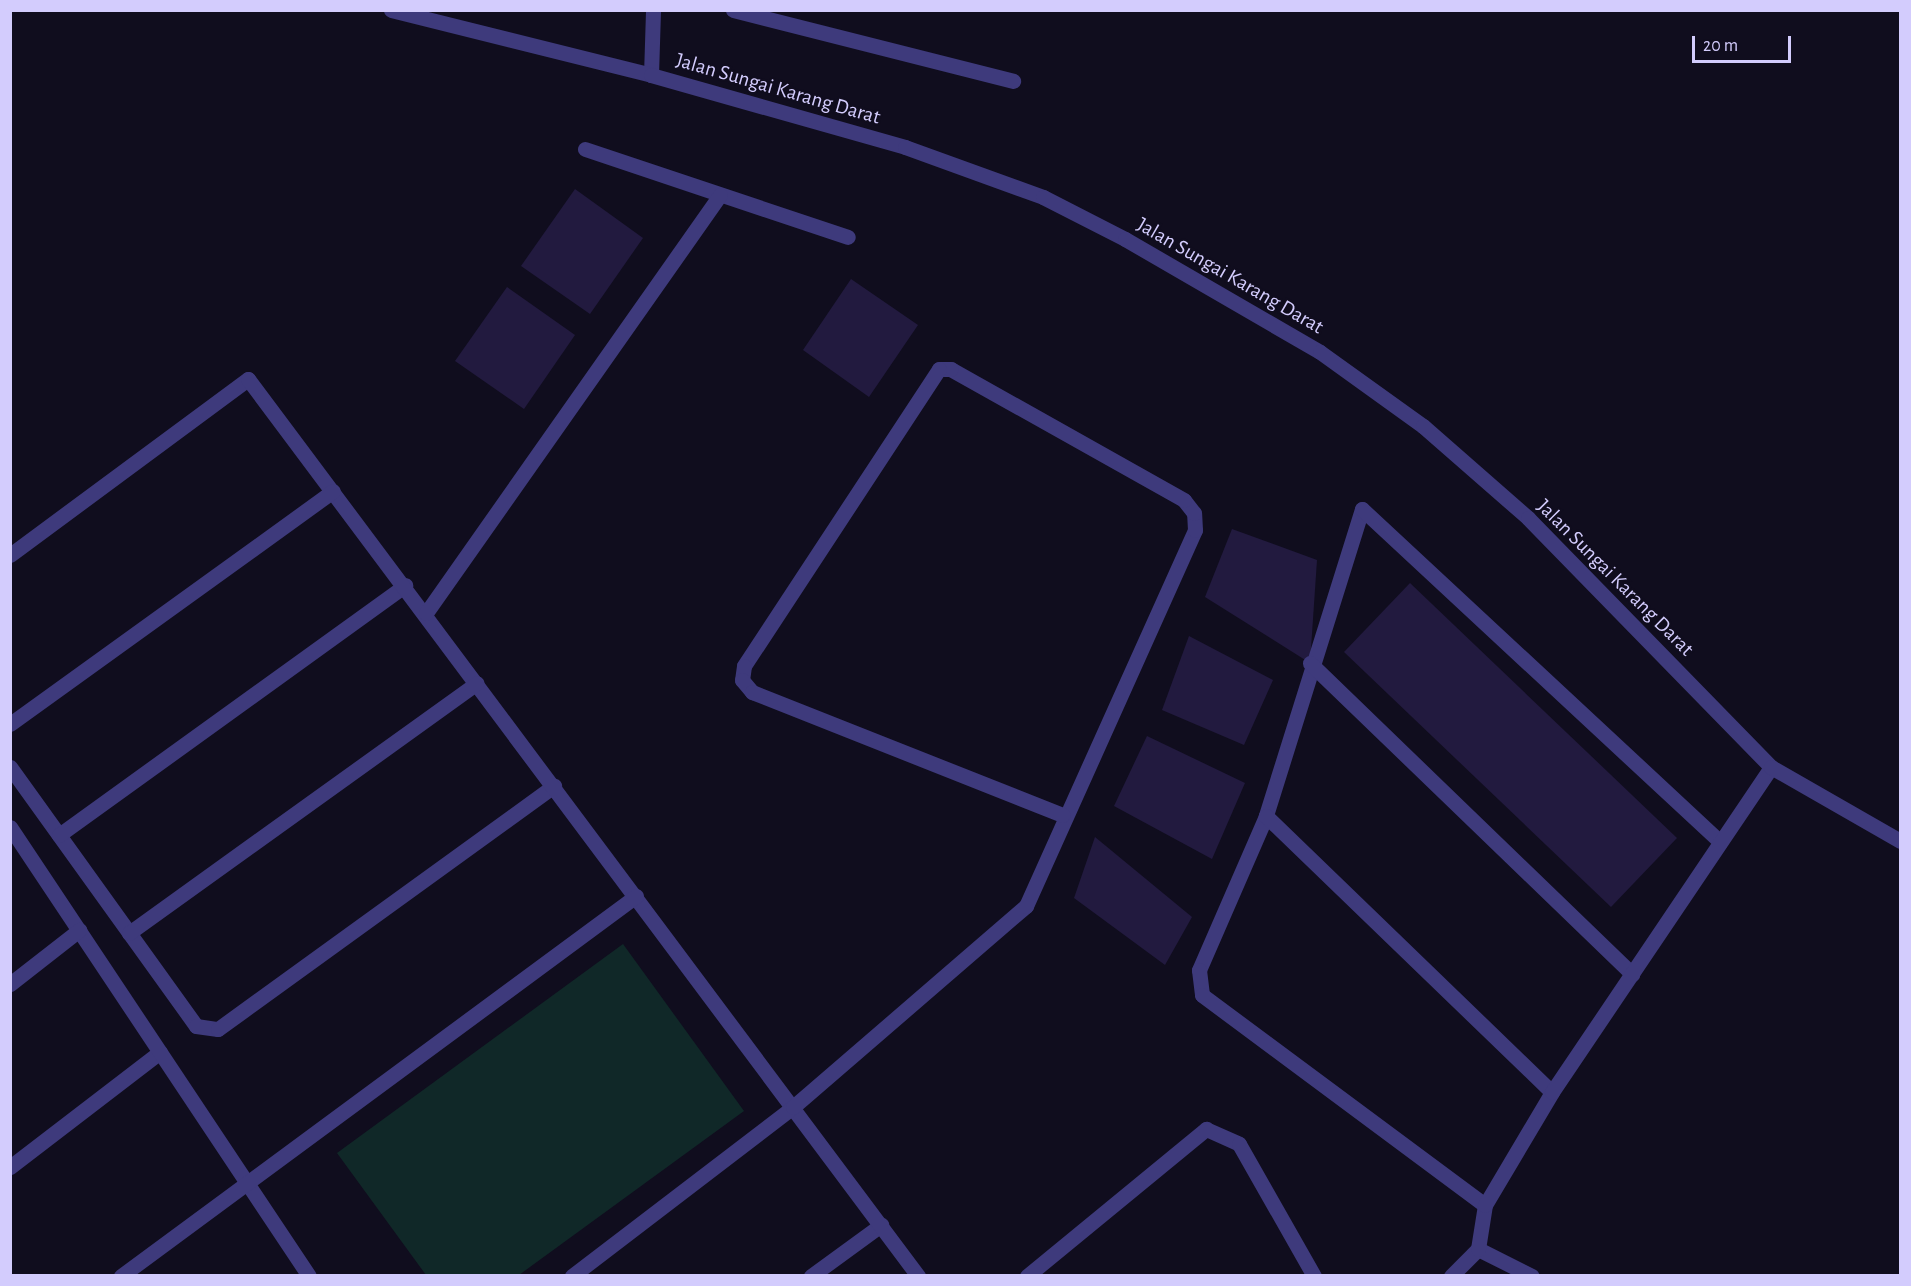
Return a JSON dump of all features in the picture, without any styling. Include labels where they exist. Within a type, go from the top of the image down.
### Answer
[{"type":"street","name":"Jalan Sungai Karang Darat","points":[[391,10],[651,75],[905,147],[1043,197],[1320,352],[1423,426],[1528,518],[1770,767],[1900,842]]},
{"type":"street","points":[[651,75],[653,10]]},
{"type":"street","points":[[732,10],[1013,81]]},
{"type":"street","points":[[585,149],[848,237]]},
{"type":"street","points":[[426,614],[720,195]]},
{"type":"street","points":[[572,1275],[793,1107],[1026,906],[1048,865],[1063,815],[1195,530],[1194,513],[1184,500],[951,369],[939,369],[744,666],[742,680],[752,692],[1063,815]]},
{"type":"street","points":[[10,555],[248,379],[405,585],[918,1275]]},
{"type":"street","points":[[10,724],[333,491]]},
{"type":"street","points":[[1485,1205],[1202,995],[1199,970],[1266,816],[1310,663],[1362,509],[1720,842]]},
{"type":"street","points":[[59,835],[405,585]]},
{"type":"street","points":[[1310,663],[1632,974]]},
{"type":"street","points":[[129,933],[477,682]]},
{"type":"street","points":[[10,767],[196,1026],[218,1029],[554,786]]},
{"type":"street","points":[[1451,1275],[1478,1249],[1485,1205],[1552,1092],[1770,767]]},
{"type":"street","points":[[1266,816],[1552,1092]]},
{"type":"street","points":[[10,827],[309,1275]]},
{"type":"street","points":[[121,1275],[636,896]]},
{"type":"street","points":[[10,984],[79,930]]},
{"type":"street","points":[[10,1167],[160,1052]]},
{"type":"street","points":[[1027,1275],[1206,1129],[1239,1144],[1314,1275]]},
{"type":"street","points":[[811,1275],[881,1225]]},
{"type":"street","points":[[1478,1249],[1532,1275]]},
{"type":"green space","points":[[623,944],[744,1111],[519,1275],[426,1275],[337,1153]]},
{"type":"building","points":[[575,189],[643,238],[590,314],[521,266]]},
{"type":"building","points":[[851,279],[918,325],[869,397],[803,350]]},
{"type":"building","points":[[507,287],[575,335],[524,409],[455,361]]},
{"type":"building","points":[[1232,529],[1317,560],[1310,663],[1205,597]]},
{"type":"building","points":[[1410,583],[1677,838],[1611,907],[1344,652]]},
{"type":"building","points":[[1189,636],[1273,680],[1244,745],[1162,710]]},
{"type":"building","points":[[1147,736],[1245,783],[1212,859],[1114,806]]},
{"type":"building","points":[[1095,837],[1192,917],[1165,965],[1074,898]]}]
